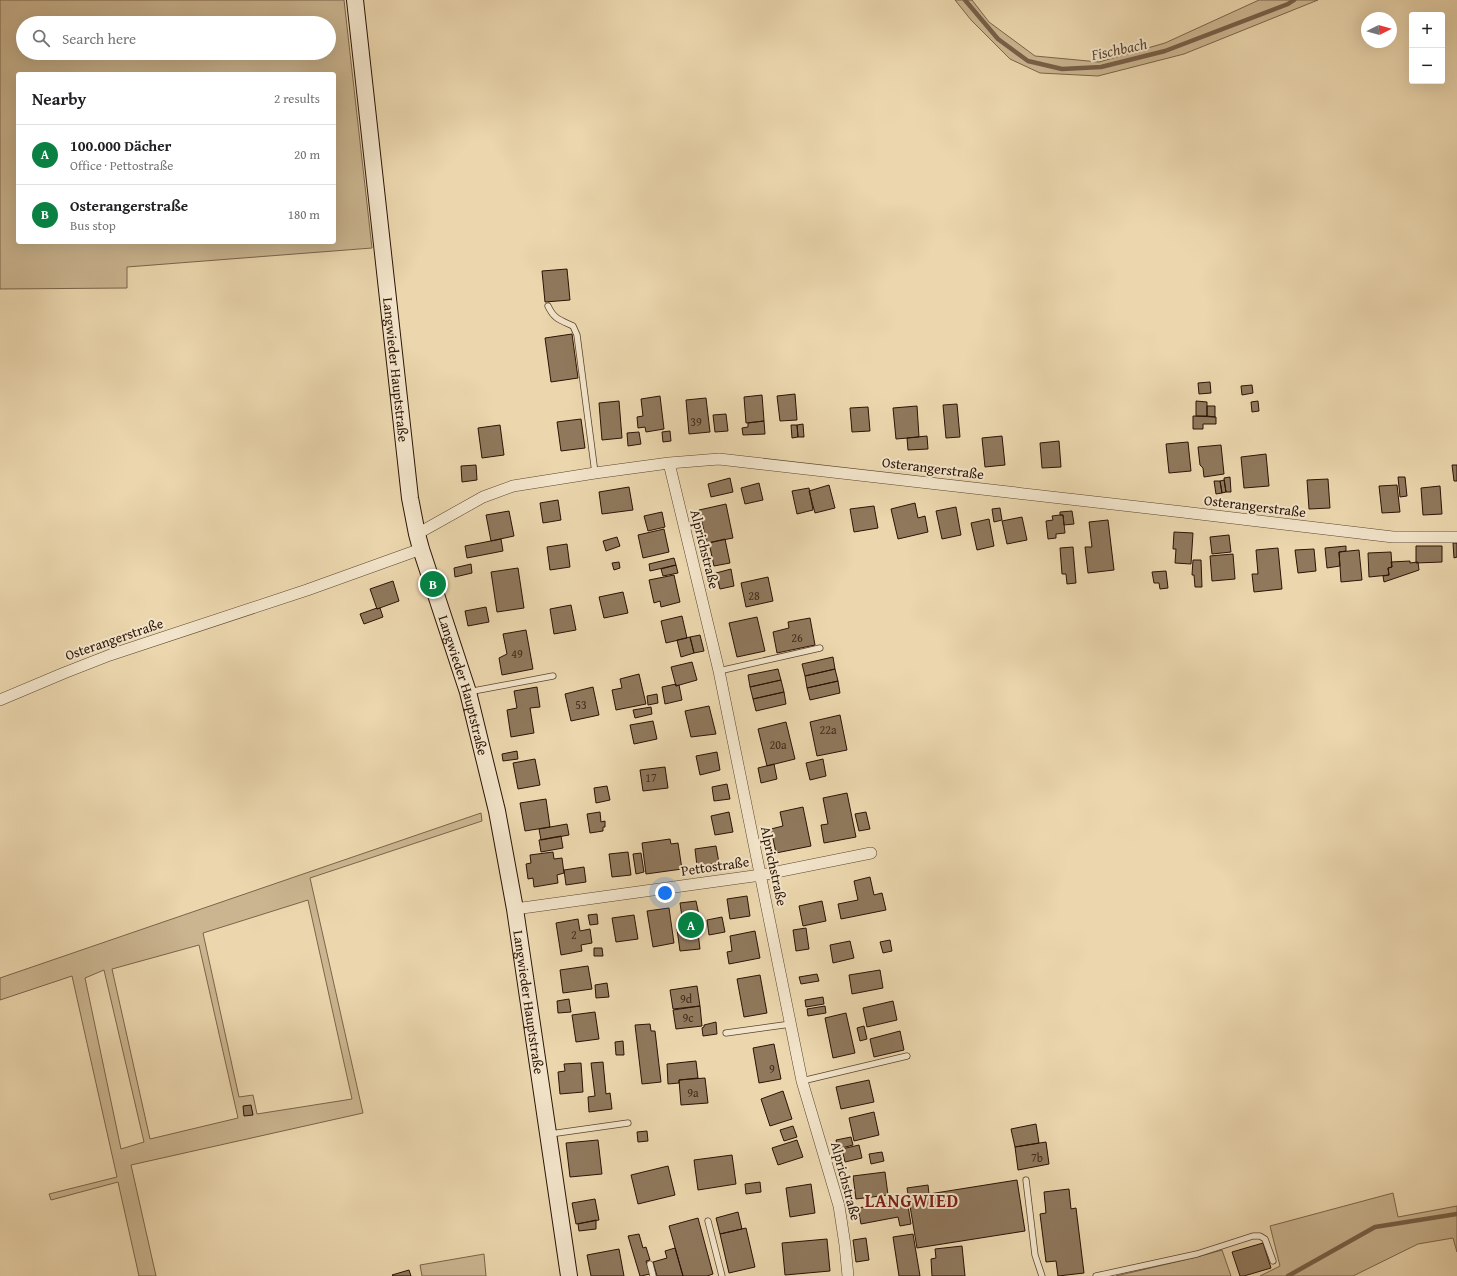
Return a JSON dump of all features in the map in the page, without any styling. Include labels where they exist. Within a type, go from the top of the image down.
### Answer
[{"type":"street","name":"Langwieder Hauptstraße","points":[[355,0],[410,498],[421,549],[468,692],[497,811],[515,909],[569,1276]]},
{"type":"street","name":"Osterangerstraße","points":[[417,534],[483,497],[513,486],[669,463],[719,459],[1378,536],[1457,537]]},
{"type":"street","name":"Alprichstraße","points":[[669,463],[719,671],[802,1081],[839,1206],[848,1276]]},
{"type":"street","name":"Osterangerstraße","points":[[0,700],[64,672],[110,655],[307,590],[421,549]]},
{"type":"street","name":"Pettostraße","points":[[515,909],[761,875],[871,853]]},
{"type":"lane","points":[[548,306],[552,314],[573,326],[577,334],[595,473]]},
{"type":"lane","points":[[719,671],[820,648]]},
{"type":"lane","points":[[468,692],[553,676]]},
{"type":"lane","points":[[726,1033],[791,1024]]},
{"type":"lane","points":[[802,1081],[907,1056]]},
{"type":"lane","points":[[548,1134],[628,1123]]},
{"type":"lane","points":[[1026,1180],[1035,1255],[1042,1276]]},
{"type":"lane","points":[[708,1221],[722,1276]]},
{"type":"lane","points":[[1096,1276],[1197,1254],[1254,1236],[1260,1236],[1265,1239],[1273,1261]]},
{"type":"lane","points":[[650,1264],[653,1276]]},
{"type":"shaded area","points":[[0,0],[344,0],[372,248],[127,267],[127,288],[0,289]]},
{"type":"shaded area","points":[[955,0],[972,0],[989,22],[1035,56],[1099,62],[1165,43],[1259,0],[1318,0],[1184,54],[1098,76],[1040,73],[1010,59],[971,20]]},
{"type":"shaded area","points":[[481,813],[482,821],[310,878],[363,1113],[131,1165],[156,1276],[139,1276],[118,1182],[51,1200],[49,1194],[117,1177],[72,976],[0,1000],[0,978]],"holes":[[[308,900],[352,1099],[257,1114],[253,1095],[239,1097],[203,933]],[[199,945],[238,1118],[150,1139],[112,969]],[[104,970],[144,1142],[121,1149],[85,978]]]},
{"type":"shaded area","points":[[1393,1193],[1398,1217],[1457,1206],[1457,1252],[1453,1238],[1418,1244],[1353,1276],[1260,1276],[1280,1266],[1270,1226]]},
{"type":"shaded area","points":[[1222,1250],[1231,1276],[1116,1276],[1197,1257]]},
{"type":"shaded area","points":[[484,1254],[486,1276],[422,1276],[420,1265]]},
{"type":"building","points":[[567,269],[570,300],[545,302],[542,271]]},
{"type":"building","points":[[572,334],[578,378],[551,382],[545,338]]},
{"type":"building","points":[[1210,382],[1211,393],[1199,394],[1198,383]]},
{"type":"building","points":[[1252,385],[1253,393],[1242,395],[1241,386]]},
{"type":"building","points":[[795,394],[797,420],[780,421],[777,396]]},
{"type":"building","points":[[762,395],[764,421],[746,423],[744,397]]},
{"type":"building","points":[[660,396],[664,429],[646,432],[645,427],[638,428],[637,417],[643,416],[641,399]]},
{"type":"building","points":[[706,398],[710,432],[689,434],[686,400]]},
{"type":"building","points":[[619,401],[622,438],[602,440],[599,403]]},
{"type":"building","points":[[1196,401],[1207,402],[1207,416],[1196,416]]},
{"type":"building","points":[[1258,401],[1259,411],[1252,412],[1251,402]]},
{"type":"building","points":[[957,404],[960,437],[946,438],[943,405]]},
{"type":"building","points":[[917,406],[919,437],[896,439],[893,408]]},
{"type":"building","points":[[1207,406],[1215,406],[1215,417],[1207,416]]},
{"type":"building","points":[[868,407],[870,431],[852,432],[850,408]]},
{"type":"building","points":[[726,414],[728,431],[715,432],[713,415]]},
{"type":"building","points":[[1193,416],[1216,417],[1216,424],[1203,424],[1203,429],[1193,429]]},
{"type":"building","points":[[581,419],[585,448],[561,451],[557,422]]},
{"type":"building","points":[[764,421],[765,434],[743,435],[742,428],[748,427],[748,423]]},
{"type":"building","points":[[803,424],[804,437],[798,437],[797,425]]},
{"type":"building","points":[[500,425],[504,455],[482,458],[478,428]]},
{"type":"building","points":[[791,425],[797,425],[798,437],[792,438]]},
{"type":"building","points":[[670,431],[671,441],[663,442],[662,432]]},
{"type":"building","points":[[639,432],[641,444],[628,446],[627,433]]},
{"type":"building","points":[[927,436],[928,449],[908,450],[907,438]]},
{"type":"building","points":[[1002,436],[1005,465],[985,467],[982,438]]},
{"type":"building","points":[[1059,441],[1061,467],[1042,468],[1040,443]]},
{"type":"building","points":[[1188,442],[1191,471],[1169,473],[1166,444]]},
{"type":"building","points":[[1221,445],[1224,474],[1204,477],[1203,468],[1200,465],[1198,447]]},
{"type":"building","points":[[1266,454],[1269,486],[1244,488],[1241,457]]},
{"type":"building","points":[[476,465],[477,480],[462,482],[461,466]]},
{"type":"building","points":[[1452,465],[1457,465],[1457,481],[1454,481]]},
{"type":"building","points":[[1230,477],[1231,492],[1226,492],[1224,478]]},
{"type":"building","points":[[1398,477],[1405,477],[1407,496],[1400,497]]},
{"type":"building","points":[[730,478],[733,492],[711,497],[708,484]]},
{"type":"building","points":[[1328,479],[1330,508],[1309,509],[1307,480]]},
{"type":"building","points":[[1224,480],[1226,492],[1222,493],[1220,481]]},
{"type":"building","points":[[1214,481],[1220,481],[1222,493],[1216,494]]},
{"type":"building","points":[[759,483],[763,500],[745,504],[741,488]]},
{"type":"building","points":[[829,485],[835,508],[815,513],[809,491]]},
{"type":"building","points":[[1397,485],[1400,512],[1382,513],[1379,486]]},
{"type":"building","points":[[1440,486],[1442,514],[1423,515],[1421,488]]},
{"type":"building","points":[[629,487],[633,510],[602,514],[599,492]]},
{"type":"building","points":[[809,488],[813,510],[797,514],[792,491]]},
{"type":"building","points":[[558,500],[561,520],[543,523],[540,503]]},
{"type":"building","points":[[915,503],[918,518],[925,516],[928,532],[898,539],[891,509]]},
{"type":"building","points":[[726,504],[733,538],[707,543],[699,510]]},
{"type":"building","points":[[874,506],[878,528],[854,532],[850,509]]},
{"type":"building","points":[[956,507],[961,535],[942,539],[936,511]]},
{"type":"building","points":[[1000,508],[1002,520],[994,522],[992,509]]},
{"type":"building","points":[[509,511],[514,536],[491,541],[486,515]]},
{"type":"building","points":[[1072,511],[1074,524],[1064,525],[1063,515],[1060,515],[1060,512]]},
{"type":"building","points":[[662,512],[665,527],[648,531],[644,516]]},
{"type":"building","points":[[1063,515],[1065,533],[1056,534],[1056,538],[1048,539],[1046,521],[1053,520],[1052,516]]},
{"type":"building","points":[[1022,517],[1027,540],[1007,544],[1002,521]]},
{"type":"building","points":[[989,519],[994,546],[977,550],[971,523]]},
{"type":"building","points":[[1108,520],[1114,570],[1088,573],[1085,547],[1092,547],[1089,522]]},
{"type":"building","points":[[664,529],[669,552],[643,558],[638,535]]},
{"type":"building","points":[[1174,532],[1193,533],[1191,564],[1175,563],[1176,549],[1173,549]]},
{"type":"building","points":[[1229,535],[1231,552],[1212,554],[1210,537]]},
{"type":"building","points":[[617,537],[620,546],[606,551],[603,541]]},
{"type":"building","points":[[501,539],[503,551],[467,558],[465,546]]},
{"type":"building","points":[[725,539],[730,563],[714,566],[709,543]]},
{"type":"building","points":[[1453,543],[1457,543],[1457,557],[1454,558]]},
{"type":"building","points":[[567,544],[570,567],[550,570],[547,547]]},
{"type":"building","points":[[1346,546],[1346,551],[1339,552],[1340,566],[1327,568],[1325,548]]},
{"type":"building","points":[[1416,546],[1442,546],[1442,562],[1416,563]]},
{"type":"building","points":[[1073,547],[1076,583],[1067,584],[1066,574],[1062,574],[1060,548]]},
{"type":"building","points":[[1278,548],[1282,589],[1254,592],[1252,574],[1258,574],[1256,550]]},
{"type":"building","points":[[1314,549],[1316,571],[1298,573],[1295,550]]},
{"type":"building","points":[[1359,550],[1362,580],[1341,582],[1339,552]]},
{"type":"building","points":[[1391,552],[1392,567],[1388,568],[1389,575],[1369,577],[1368,553]]},
{"type":"building","points":[[1233,554],[1235,579],[1212,581],[1210,556]]},
{"type":"building","points":[[674,558],[676,565],[650,571],[649,564]]},
{"type":"building","points":[[1193,560],[1201,560],[1202,587],[1195,587],[1194,575],[1192,575]]},
{"type":"building","points":[[1410,561],[1410,563],[1418,562],[1419,570],[1384,582],[1383,576],[1389,575],[1388,568],[1392,567],[1391,562]]},
{"type":"building","points":[[619,562],[620,568],[614,570],[612,563]]},
{"type":"building","points":[[471,564],[472,573],[455,577],[454,568]]},
{"type":"building","points":[[676,565],[678,573],[663,576],[661,569]]},
{"type":"building","points":[[518,568],[524,608],[497,612],[491,572]]},
{"type":"building","points":[[731,569],[734,586],[720,589],[716,573]]},
{"type":"building","points":[[1166,571],[1168,588],[1160,589],[1159,583],[1154,583],[1152,572]]},
{"type":"building","points":[[674,575],[680,602],[661,607],[660,601],[654,603],[649,580]]},
{"type":"building","points":[[768,577],[773,601],[746,607],[741,583]]},
{"type":"building","points":[[393,581],[399,601],[377,609],[370,589]]},
{"type":"building","points":[[623,592],[628,613],[604,618],[599,597]]},
{"type":"building","points":[[571,605],[576,630],[554,634],[550,609]]},
{"type":"building","points":[[486,607],[489,622],[468,626],[465,611]]},
{"type":"building","points":[[380,608],[383,617],[364,624],[360,614]]},
{"type":"building","points":[[682,616],[687,638],[666,643],[661,621]]},
{"type":"building","points":[[757,617],[765,651],[737,657],[729,623]]},
{"type":"building","points":[[810,618],[815,645],[777,653],[773,632],[789,628],[788,622]]},
{"type":"building","points":[[526,630],[533,669],[502,675],[499,658],[507,654],[503,634]]},
{"type":"building","points":[[700,635],[704,651],[694,653],[690,637]]},
{"type":"building","points":[[690,637],[694,653],[681,657],[677,640]]},
{"type":"building","points":[[833,657],[835,669],[805,676],[802,664]]},
{"type":"building","points":[[692,662],[697,680],[676,686],[671,667]]},
{"type":"building","points":[[778,669],[781,680],[750,687],[748,675]]},
{"type":"building","points":[[835,669],[838,681],[807,688],[805,676]]},
{"type":"building","points":[[639,674],[646,704],[616,710],[612,690],[622,688],[620,679]]},
{"type":"building","points":[[781,680],[784,692],[753,699],[750,687]]},
{"type":"building","points":[[838,681],[840,693],[810,700],[807,688]]},
{"type":"building","points":[[676,684],[676,686],[679,685],[682,700],[665,704],[662,687]]},
{"type":"building","points":[[537,687],[540,707],[530,708],[534,733],[511,737],[507,710],[517,708],[514,691]]},
{"type":"building","points":[[593,687],[599,715],[571,721],[565,694]]},
{"type":"building","points":[[784,692],[786,704],[756,711],[753,699]]},
{"type":"building","points":[[657,694],[658,703],[648,705],[647,696]]},
{"type":"building","points":[[709,706],[716,734],[691,737],[685,711]]},
{"type":"building","points":[[651,707],[652,714],[635,718],[633,710]]},
{"type":"building","points":[[840,715],[847,750],[817,756],[810,722]]},
{"type":"building","points":[[653,721],[657,739],[634,744],[630,725]]},
{"type":"building","points":[[786,722],[795,759],[767,766],[758,729]]},
{"type":"building","points":[[517,751],[518,759],[503,761],[502,754]]},
{"type":"building","points":[[717,752],[720,770],[700,775],[696,756]]},
{"type":"building","points":[[535,759],[540,785],[518,789],[513,763]]},
{"type":"building","points":[[823,759],[826,776],[810,780],[806,763]]},
{"type":"building","points":[[774,764],[777,779],[761,783],[758,768]]},
{"type":"building","points":[[665,767],[668,788],[643,791],[640,770]]},
{"type":"building","points":[[727,784],[730,799],[714,801],[712,787]]},
{"type":"building","points":[[607,786],[610,800],[596,803],[594,788]]},
{"type":"building","points":[[847,793],[856,837],[824,843],[821,825],[828,824],[823,798]]},
{"type":"building","points":[[546,799],[550,827],[525,831],[520,803]]},
{"type":"building","points":[[803,807],[811,846],[776,853],[771,829],[783,826],[780,812]]},
{"type":"building","points":[[600,812],[601,822],[605,821],[605,827],[603,827],[603,831],[590,833],[587,814]]},
{"type":"building","points":[[729,812],[733,832],[715,835],[711,816]]},
{"type":"building","points":[[866,812],[870,829],[859,831],[855,814]]},
{"type":"building","points":[[567,824],[569,835],[541,840],[539,829]]},
{"type":"building","points":[[561,836],[563,848],[541,852],[539,840]]},
{"type":"building","points":[[670,839],[671,844],[678,843],[682,869],[646,874],[642,843]]},
{"type":"building","points":[[716,846],[719,863],[697,866],[695,849]]},
{"type":"building","points":[[553,852],[554,859],[562,858],[564,873],[557,875],[558,883],[534,887],[533,878],[528,879],[526,864],[531,863],[530,855]]},
{"type":"building","points":[[628,852],[631,875],[612,877],[609,854]]},
{"type":"building","points":[[641,853],[644,872],[636,874],[633,854]]},
{"type":"building","points":[[584,867],[586,882],[566,885],[564,870]]},
{"type":"building","points":[[870,877],[874,895],[882,893],[886,910],[841,919],[838,904],[858,900],[854,881]]},
{"type":"building","points":[[747,896],[750,916],[730,919],[727,899]]},
{"type":"building","points":[[696,901],[699,915],[682,917],[680,903]]},
{"type":"building","points":[[822,901],[826,921],[803,926],[799,906]]},
{"type":"building","points":[[669,908],[674,943],[653,947],[647,911]]},
{"type":"building","points":[[597,914],[598,924],[590,925],[588,915]]},
{"type":"building","points":[[634,915],[638,939],[616,942],[612,918]]},
{"type":"building","points":[[696,917],[700,949],[680,951],[677,929],[685,928],[684,918]]},
{"type":"building","points":[[722,917],[725,932],[709,935],[707,920]]},
{"type":"building","points":[[578,919],[580,931],[590,929],[592,943],[581,945],[582,951],[561,955],[556,923]]},
{"type":"building","points":[[806,928],[809,949],[796,951],[793,930]]},
{"type":"building","points":[[755,931],[760,958],[729,964],[727,952],[732,951],[730,936]]},
{"type":"building","points":[[890,940],[892,951],[883,953],[880,942]]},
{"type":"building","points":[[850,941],[854,958],[833,963],[830,945]]},
{"type":"building","points":[[594,948],[602,948],[603,956],[594,956]]},
{"type":"building","points":[[588,966],[592,989],[563,993],[560,970]]},
{"type":"building","points":[[880,970],[883,988],[852,994],[849,975]]},
{"type":"building","points":[[817,974],[819,981],[801,984],[799,977]]},
{"type":"building","points":[[760,975],[767,1013],[744,1017],[737,979]]},
{"type":"building","points":[[607,983],[609,997],[596,998],[595,985]]},
{"type":"building","points":[[697,986],[700,1006],[673,1009],[670,990]]},
{"type":"building","points":[[823,997],[824,1004],[806,1007],[805,1000]]},
{"type":"building","points":[[569,999],[571,1012],[558,1013],[557,1001]]},
{"type":"building","points":[[893,1001],[897,1020],[867,1027],[863,1008]]},
{"type":"building","points":[[700,1006],[702,1026],[676,1029],[673,1010]]},
{"type":"building","points":[[825,1006],[826,1013],[808,1016],[807,1009]]},
{"type":"building","points":[[595,1012],[599,1039],[576,1042],[572,1015]]},
{"type":"building","points":[[846,1013],[855,1053],[833,1058],[825,1018]]},
{"type":"building","points":[[716,1022],[717,1034],[703,1036],[702,1028],[704,1025]]},
{"type":"building","points":[[650,1024],[651,1031],[655,1031],[661,1082],[642,1084],[635,1025]]},
{"type":"building","points":[[864,1026],[867,1039],[860,1041],[857,1028]]},
{"type":"building","points":[[900,1031],[904,1050],[874,1057],[870,1039]]},
{"type":"building","points":[[623,1041],[624,1055],[616,1055],[615,1042]]},
{"type":"building","points":[[774,1044],[781,1079],[759,1083],[753,1048]]},
{"type":"building","points":[[696,1061],[698,1078],[679,1080],[679,1083],[668,1084],[667,1064]]},
{"type":"building","points":[[603,1062],[606,1094],[610,1093],[612,1109],[589,1112],[588,1097],[595,1096],[591,1063]]},
{"type":"building","points":[[581,1063],[583,1092],[560,1094],[558,1072],[565,1071],[564,1064]]},
{"type":"building","points":[[705,1078],[708,1103],[681,1105],[679,1080]]},
{"type":"building","points":[[869,1080],[874,1102],[841,1109],[836,1087]]},
{"type":"building","points":[[783,1091],[792,1119],[770,1126],[761,1099]]},
{"type":"building","points":[[251,1105],[253,1115],[244,1116],[243,1106]]},
{"type":"building","points":[[874,1112],[879,1135],[854,1141],[849,1118]]},
{"type":"building","points":[[1036,1124],[1039,1143],[1015,1147],[1011,1129]]},
{"type":"building","points":[[793,1126],[797,1137],[784,1141],[780,1130]]},
{"type":"building","points":[[647,1131],[648,1141],[638,1142],[637,1132]]},
{"type":"building","points":[[851,1137],[853,1145],[838,1149],[836,1140]]},
{"type":"building","points":[[598,1140],[602,1174],[570,1177],[566,1143]]},
{"type":"building","points":[[797,1140],[803,1157],[778,1165],[772,1148]]},
{"type":"building","points":[[1046,1142],[1049,1164],[1018,1170],[1015,1147]]},
{"type":"building","points":[[859,1145],[862,1158],[845,1162],[842,1149]]},
{"type":"building","points":[[882,1152],[884,1161],[871,1164],[869,1154]]},
{"type":"building","points":[[732,1155],[736,1184],[698,1190],[694,1160]]},
{"type":"building","points":[[668,1166],[675,1195],[638,1204],[631,1175]]},
{"type":"building","points":[[885,1172],[888,1195],[856,1199],[853,1176]]},
{"type":"building","points":[[1017,1180],[1025,1231],[917,1248],[907,1188],[928,1185],[929,1194]]},
{"type":"building","points":[[760,1182],[761,1192],[746,1194],[745,1184]]},
{"type":"building","points":[[811,1184],[815,1213],[790,1217],[786,1188]]},
{"type":"building","points":[[1069,1189],[1071,1209],[1076,1208],[1084,1273],[1058,1276],[1056,1261],[1046,1262],[1040,1214],[1046,1213],[1044,1192]]},
{"type":"building","points":[[595,1199],[599,1220],[576,1224],[572,1203]]},
{"type":"building","points":[[907,1200],[911,1224],[900,1226],[898,1217],[861,1224],[858,1208]]},
{"type":"building","points":[[738,1212],[742,1229],[720,1234],[716,1218]]},
{"type":"building","points":[[698,1218],[713,1274],[707,1276],[683,1276],[669,1226]]},
{"type":"building","points":[[596,1220],[596,1229],[579,1231],[578,1224]]},
{"type":"building","points":[[746,1228],[755,1267],[729,1273],[720,1234]]},
{"type":"building","points":[[639,1234],[643,1248],[646,1247],[650,1260],[646,1261],[650,1274],[641,1276],[628,1236]]},
{"type":"building","points":[[913,1234],[920,1276],[899,1276],[893,1237]]},
{"type":"building","points":[[866,1238],[869,1260],[856,1262],[853,1240]]},
{"type":"building","points":[[827,1239],[830,1271],[785,1275],[782,1243]]},
{"type":"building","points":[[1263,1243],[1271,1268],[1240,1276],[1232,1252]]},
{"type":"building","points":[[962,1246],[965,1276],[932,1276],[931,1259],[936,1258],[935,1249]]},
{"type":"building","points":[[675,1248],[683,1276],[657,1276],[653,1262],[667,1258],[665,1251]]},
{"type":"building","points":[[619,1249],[624,1276],[591,1276],[587,1255]]},
{"type":"building","points":[[409,1270],[411,1276],[392,1275]]},
{"type":"waterway","name":"Fischbach","points":[[965,0],[998,39],[1028,61],[1062,69],[1101,67],[1165,51],[1288,4],[1294,0]]},
{"type":"waterway","points":[[1288,1276],[1375,1227],[1457,1214]]},
{"type":"place","name":"Osterangerstraße","points":[[433,584]]},
{"type":"place","name":"100.000 Dächer","points":[[691,925]]},
{"type":"district","name":"LANGWIED","points":[[912,1200]]}]
